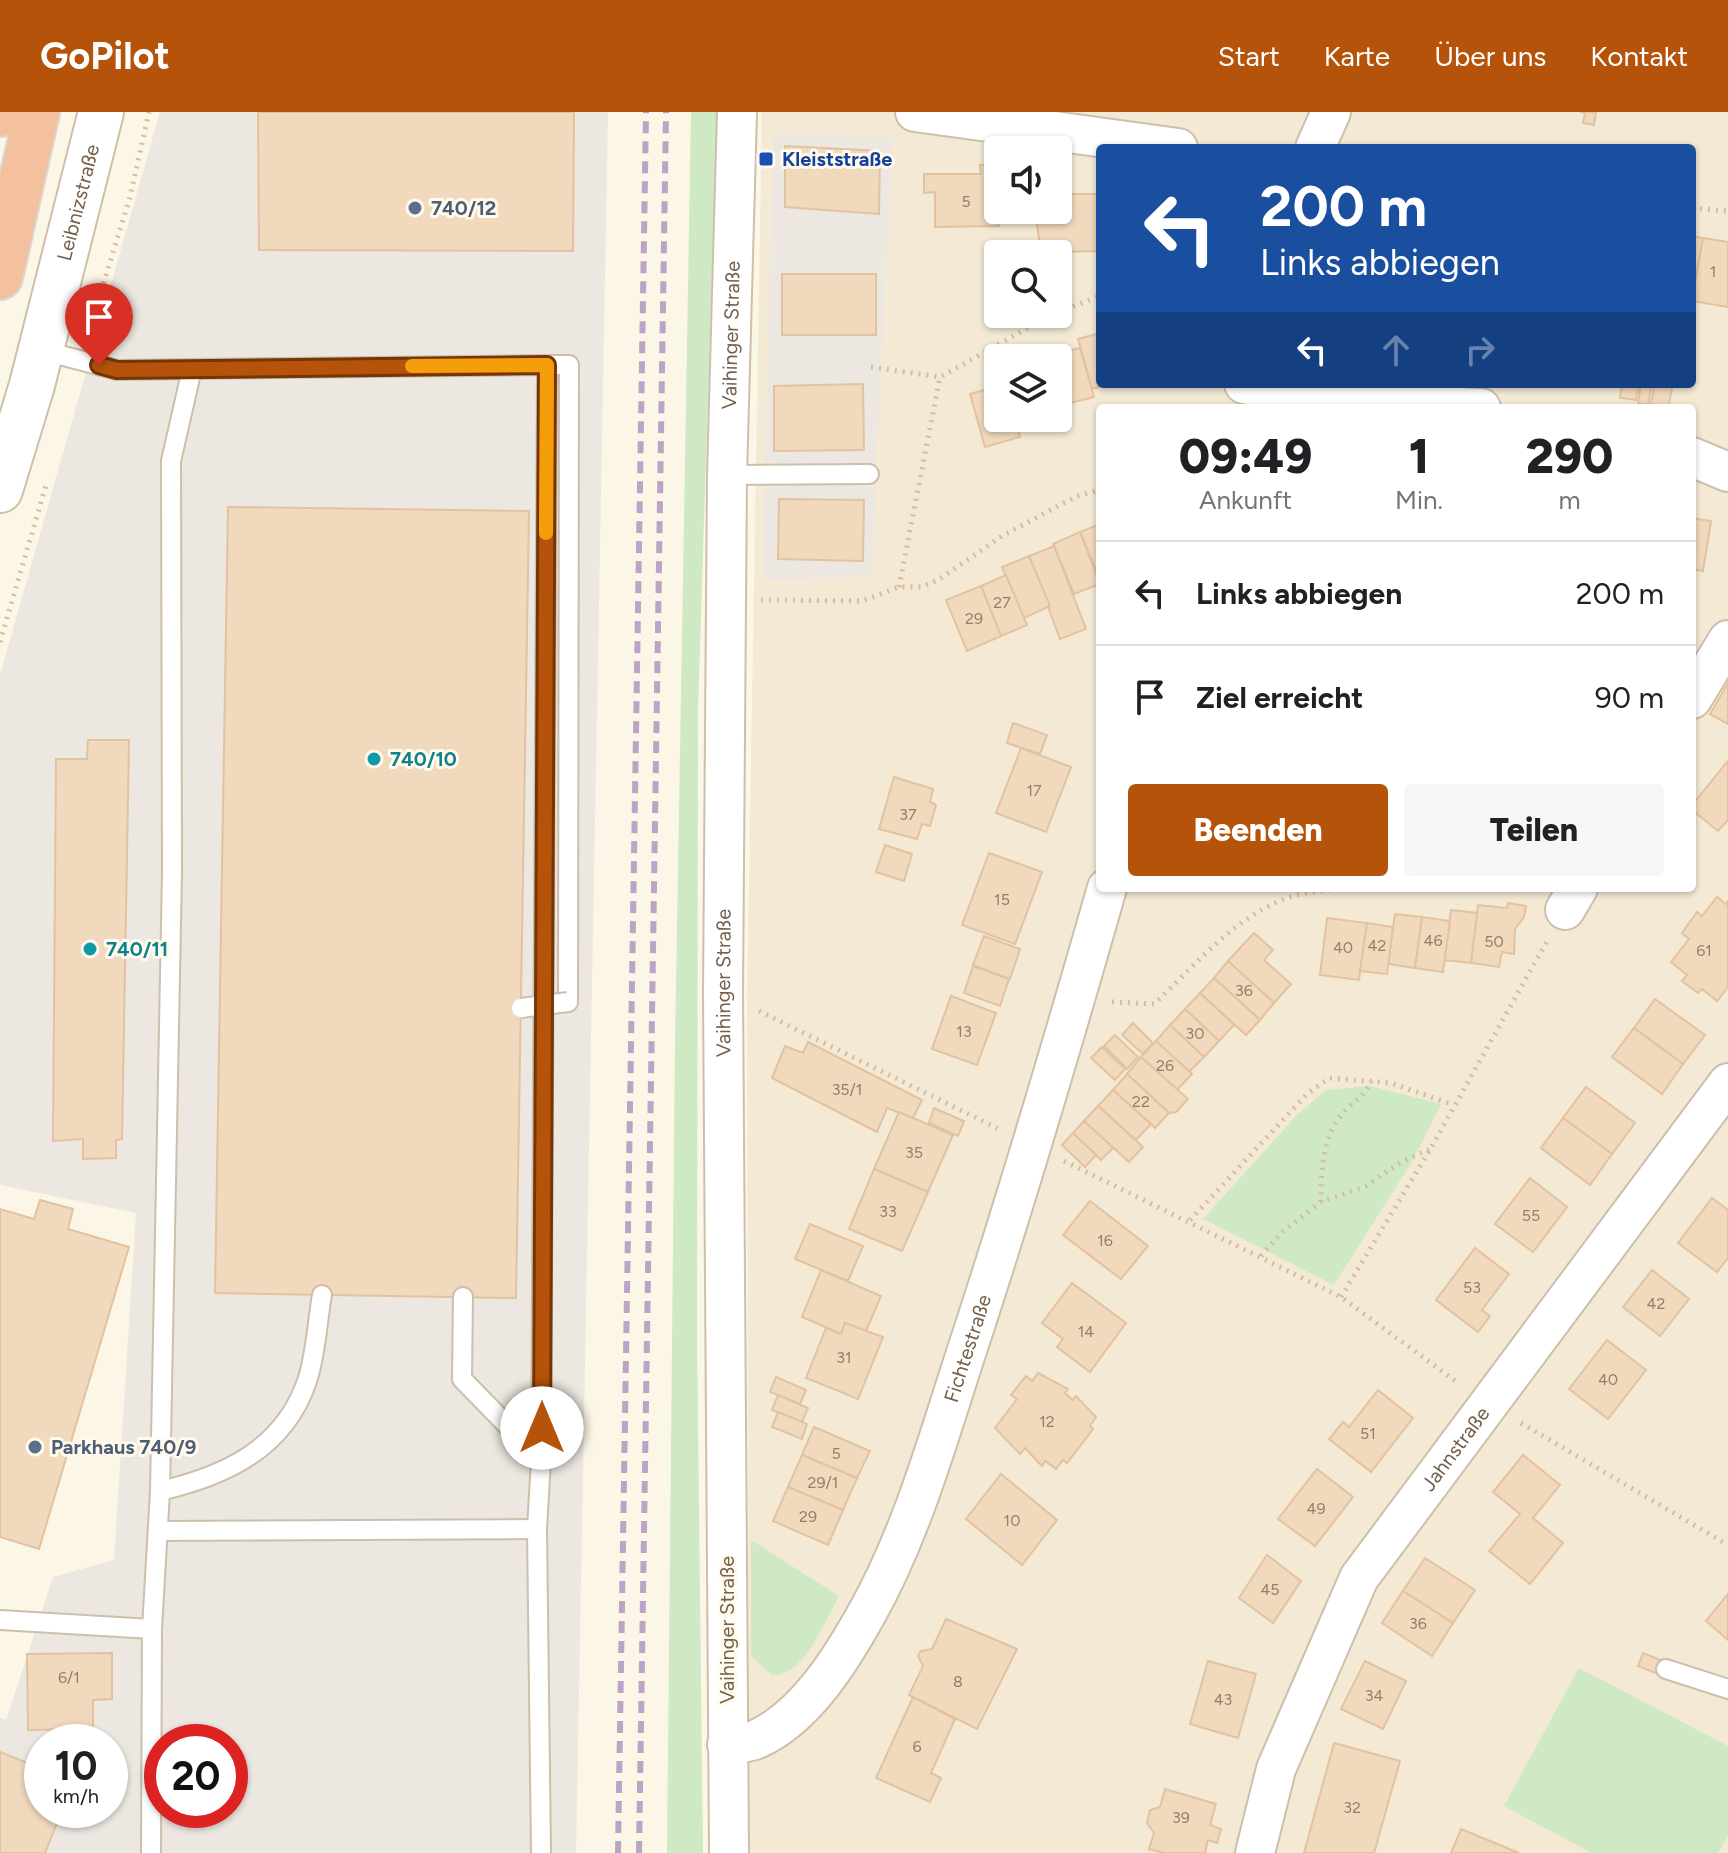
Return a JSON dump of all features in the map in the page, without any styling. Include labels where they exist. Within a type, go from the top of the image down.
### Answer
[{"type":"highway","points":[[0,277],[37,112]]},
{"type":"street","name":"Leibnizstraße","points":[[0,490],[36,367],[101,112]]},
{"type":"street","name":"Vaihinger Straße","points":[[729,1853],[723,992],[727,475],[737,112]]},
{"type":"street","points":[[915,112],[1149,144]]},
{"type":"street","points":[[1317,144],[1331,112]]},
{"type":"street","points":[[1265,388],[1335,401],[1398,404]]},
{"type":"street","points":[[1696,459],[1728,472]]},
{"type":"street","points":[[1696,692],[1728,640]]},
{"type":"street","name":"Fichtestraße","points":[[727,1745],[755,1741],[803,1703],[833,1666],[867,1612],[898,1548],[942,1429],[1034,1146],[1106,892]]},
{"type":"street","name":"Jahnstraße","points":[[1255,1853],[1276,1769],[1359,1578],[1728,1083]]},
{"type":"lane","points":[[541,1853],[537,1529],[541,1460],[547,365]]},
{"type":"lane","points":[[36,367],[117,370],[569,365],[568,1002],[521,1008]]},
{"type":"lane","points":[[151,1853],[152,1629],[159,1531],[172,872],[171,461],[192,369]]},
{"type":"lane","points":[[727,475],[869,474]]},
{"type":"lane","points":[[160,1491],[207,1480],[246,1462],[285,1425],[307,1381],[322,1295]]},
{"type":"lane","points":[[463,1297],[462,1379],[541,1460]]},
{"type":"lane","points":[[159,1531],[537,1529]]},
{"type":"lane","points":[[0,1620],[152,1629]]},
{"type":"lane","points":[[1666,1669],[1728,1689]]},
{"type":"path","points":[[1696,208],[1728,211]]},
{"type":"path","points":[[1072,307],[1096,298]]},
{"type":"path","points":[[871,367],[940,377],[1029,328]]},
{"type":"path","points":[[899,587],[940,377]]},
{"type":"path","points":[[727,599],[862,601],[899,587],[921,587],[938,580],[1002,536],[1077,496],[1096,491]]},
{"type":"path","points":[[1117,1003],[1154,1004],[1249,914],[1295,895],[1331,892]]},
{"type":"path","points":[[1341,1297],[1431,1148],[1572,899]]},
{"type":"path","points":[[723,992],[1341,1297],[1489,1406]]},
{"type":"path","points":[[1190,1220],[1307,1094],[1329,1078],[1391,1083],[1454,1105]]},
{"type":"path","points":[[1321,1202],[1324,1156],[1331,1127],[1346,1109],[1362,1098],[1372,1081]]},
{"type":"path","points":[[1261,1256],[1281,1233],[1321,1202],[1366,1186],[1401,1162],[1431,1148]]},
{"type":"path","points":[[1557,1441],[1728,1545]]},
{"type":"shaded area","points":[[160,112],[608,112],[576,1853],[0,1853],[0,1718],[6,1720],[53,1577],[114,1560],[136,1213],[0,1185],[0,675]]},
{"type":"shaded area","points":[[762,112],[1728,112],[1728,1853],[749,1853],[747,1000]]},
{"type":"shaded area","points":[[773,134],[892,138],[871,577],[763,580]]},
{"type":"green space","points":[[691,112],[717,112],[698,710],[697,1337],[703,1853],[667,1853],[675,1045]]},
{"type":"green space","points":[[1370,1086],[1441,1104],[1413,1160],[1334,1285],[1203,1219],[1297,1115],[1326,1090]]},
{"type":"green space","points":[[751,1540],[839,1596],[812,1646],[794,1667],[784,1673],[772,1675],[751,1656]]},
{"type":"green space","points":[[1579,1668],[1728,1746],[1728,1836],[1718,1853],[1592,1853],[1504,1806]]},
{"type":"building","name":"740/12","points":[[258,112],[574,112],[573,251],[259,250]]},
{"type":"building","points":[[1580,112],[1596,112],[1594,125],[1583,123],[1585,113]]},
{"type":"building","points":[[785,146],[880,151],[879,214],[785,207]]},
{"type":"building","points":[[980,165],[984,165],[984,224],[999,226],[935,227],[935,192],[924,193],[924,174],[981,174]]},
{"type":"building","points":[[1072,194],[1096,194],[1096,251],[1072,252],[1072,240],[1039,240],[1037,224],[1072,224]]},
{"type":"building","points":[[1696,237],[1703,238],[1696,278]]},
{"type":"building","points":[[1703,238],[1728,242],[1728,307],[1696,302],[1696,278]]},
{"type":"building","points":[[782,274],[876,274],[876,335],[782,335]]},
{"type":"building","points":[[1096,334],[1096,388],[1092,389],[1078,339]]},
{"type":"building","points":[[1080,348],[1094,397],[1072,402],[1072,350]]},
{"type":"building","points":[[863,384],[864,450],[774,451],[774,386]]},
{"type":"building","points":[[1621,388],[1638,388],[1636,400],[1620,398]]},
{"type":"building","points":[[1640,388],[1651,388],[1648,404],[1638,403]]},
{"type":"building","points":[[1654,388],[1672,388],[1669,404],[1651,404]]},
{"type":"building","points":[[984,390],[984,432],[1019,432],[1020,437],[985,447],[970,394]]},
{"type":"building","points":[[779,499],[864,500],[863,561],[778,559]]},
{"type":"building","name":"740/10","points":[[228,507],[529,511],[516,1298],[215,1293]]},
{"type":"building","points":[[1696,519],[1711,521],[1703,571],[1696,570]]},
{"type":"building","points":[[1096,526],[1096,570],[1080,532]]},
{"type":"building","points":[[1080,532],[1096,574],[1096,586],[1074,594],[1053,544]]},
{"type":"building","points":[[1054,546],[1086,629],[1060,639],[1029,556]]},
{"type":"building","points":[[1029,556],[1050,606],[1024,618],[1002,567]]},
{"type":"building","points":[[1006,575],[1027,625],[1001,636],[981,586]]},
{"type":"building","points":[[981,586],[1001,636],[967,651],[946,600]]},
{"type":"building","points":[[1728,683],[1728,724],[1710,714]]},
{"type":"building","points":[[1013,723],[1047,735],[1040,754],[1007,743]]},
{"type":"building","name":"740/11","points":[[88,740],[129,740],[122,1139],[116,1140],[116,1158],[83,1159],[83,1139],[53,1141],[56,759],[87,759]]},
{"type":"building","points":[[1021,748],[1071,767],[1046,832],[996,813]]},
{"type":"building","points":[[1728,761],[1728,820],[1718,831],[1696,813],[1696,800]]},
{"type":"building","points":[[894,777],[933,789],[930,802],[936,805],[930,826],[922,824],[917,839],[879,829]]},
{"type":"building","points":[[885,845],[912,854],[904,881],[876,872]]},
{"type":"building","points":[[989,853],[1042,872],[1015,944],[962,925]]},
{"type":"building","points":[[1717,897],[1726,904],[1728,901],[1728,987],[1717,1001],[1702,989],[1698,993],[1682,981],[1687,975],[1671,962],[1689,939],[1682,933],[1697,912],[1702,916]]},
{"type":"building","points":[[1508,903],[1526,906],[1524,917],[1515,929],[1514,954],[1502,952],[1499,967],[1471,963],[1478,905],[1507,908]]},
{"type":"building","points":[[1451,910],[1477,913],[1471,963],[1444,960]]},
{"type":"building","points":[[1395,914],[1422,917],[1415,968],[1388,964]]},
{"type":"building","points":[[1422,917],[1450,921],[1443,972],[1415,968]]},
{"type":"building","points":[[1327,918],[1367,923],[1359,980],[1320,975]]},
{"type":"building","points":[[1367,923],[1393,927],[1387,974],[1360,971]]},
{"type":"building","points":[[1254,933],[1273,950],[1264,960],[1291,984],[1274,1003],[1228,961]]},
{"type":"building","points":[[984,936],[1020,949],[1010,979],[973,965]]},
{"type":"building","points":[[1228,961],[1274,1003],[1260,1020],[1214,978]]},
{"type":"building","points":[[973,966],[1009,979],[1000,1006],[964,993]]},
{"type":"building","points":[[1214,978],[1260,1020],[1246,1035],[1200,993]]},
{"type":"building","points":[[1200,993],[1234,1025],[1219,1041],[1185,1009]]},
{"type":"building","points":[[951,996],[996,1013],[977,1065],[932,1049]]},
{"type":"building","points":[[1655,999],[1705,1035],[1683,1064],[1634,1028]]},
{"type":"building","points":[[1185,1009],[1219,1041],[1204,1057],[1170,1025]]},
{"type":"building","points":[[1133,1023],[1153,1043],[1143,1054],[1122,1035]]},
{"type":"building","points":[[1170,1025],[1204,1057],[1189,1072],[1156,1041]]},
{"type":"building","points":[[1634,1028],[1683,1064],[1662,1094],[1612,1057]]},
{"type":"building","points":[[1115,1035],[1138,1057],[1127,1069],[1104,1046]]},
{"type":"building","points":[[1156,1041],[1192,1074],[1177,1090],[1141,1057]]},
{"type":"building","points":[[808,1042],[922,1100],[913,1118],[887,1108],[877,1132],[772,1078],[785,1046],[803,1053]]},
{"type":"building","points":[[1102,1047],[1125,1069],[1115,1080],[1091,1058]]},
{"type":"building","points":[[1141,1057],[1188,1099],[1176,1112],[1169,1113],[1127,1074]]},
{"type":"building","points":[[1127,1074],[1169,1113],[1155,1128],[1113,1090]]},
{"type":"building","points":[[1586,1087],[1635,1123],[1612,1154],[1563,1118]]},
{"type":"building","points":[[1113,1090],[1151,1124],[1136,1140],[1098,1106]]},
{"type":"building","points":[[1098,1106],[1143,1147],[1129,1162],[1084,1121]]},
{"type":"building","points":[[934,1108],[964,1121],[958,1136],[929,1123]]},
{"type":"building","points":[[899,1112],[953,1135],[928,1192],[874,1169]]},
{"type":"building","points":[[1563,1118],[1612,1154],[1590,1185],[1541,1148]]},
{"type":"building","points":[[1084,1121],[1113,1148],[1101,1160],[1073,1133]]},
{"type":"building","points":[[1073,1133],[1096,1155],[1085,1167],[1062,1145]]},
{"type":"building","points":[[874,1169],[928,1192],[902,1251],[849,1229]]},
{"type":"building","points":[[1530,1178],[1567,1207],[1533,1252],[1495,1224]]},
{"type":"building","points":[[1712,1198],[1728,1210],[1728,1258],[1717,1272],[1678,1243]]},
{"type":"building","name":"Parkhaus 740/9","points":[[40,1200],[73,1209],[68,1229],[129,1247],[39,1549],[0,1537],[0,1209],[34,1219]]},
{"type":"building","points":[[1090,1201],[1148,1246],[1121,1279],[1063,1235]]},
{"type":"building","points":[[810,1224],[863,1246],[848,1281],[795,1259]]},
{"type":"building","points":[[1475,1248],[1509,1274],[1482,1310],[1490,1316],[1478,1332],[1436,1300]]},
{"type":"building","points":[[821,1270],[881,1296],[866,1331],[845,1323],[841,1334],[802,1317]]},
{"type":"building","points":[[1652,1270],[1689,1299],[1660,1336],[1623,1307]]},
{"type":"building","points":[[1072,1283],[1126,1323],[1090,1372],[1057,1347],[1063,1339],[1042,1323]]},
{"type":"building","points":[[845,1323],[883,1337],[858,1399],[806,1378],[826,1328],[841,1334]]},
{"type":"building","points":[[1607,1340],[1646,1370],[1608,1419],[1569,1389]]},
{"type":"building","points":[[1038,1373],[1068,1389],[1065,1393],[1073,1400],[1076,1396],[1096,1417],[1090,1426],[1093,1429],[1067,1463],[1063,1460],[1056,1469],[1045,1461],[1042,1466],[1025,1448],[1020,1454],[995,1428],[1017,1399],[1011,1395],[1026,1376],[1032,1381]]},
{"type":"building","points":[[776,1377],[806,1390],[800,1404],[770,1392]]},
{"type":"building","points":[[1378,1390],[1413,1418],[1371,1472],[1329,1439],[1343,1422],[1349,1427]]},
{"type":"building","points":[[778,1395],[808,1408],[802,1422],[772,1410]]},
{"type":"building","points":[[778,1412],[807,1424],[802,1439],[772,1427]]},
{"type":"building","points":[[814,1427],[870,1451],[857,1478],[802,1455]]},
{"type":"building","points":[[802,1455],[857,1478],[843,1510],[788,1487]]},
{"type":"building","points":[[1523,1455],[1560,1485],[1533,1518],[1563,1543],[1530,1584],[1489,1551],[1520,1514],[1493,1492]]},
{"type":"building","points":[[1317,1469],[1353,1497],[1315,1546],[1278,1519]]},
{"type":"building","points":[[1001,1474],[1057,1520],[1022,1565],[966,1519]]},
{"type":"building","points":[[788,1487],[843,1510],[828,1545],[773,1521]]},
{"type":"building","points":[[1267,1555],[1301,1581],[1273,1623],[1239,1598]]},
{"type":"building","points":[[1425,1558],[1475,1590],[1453,1623],[1403,1591]]},
{"type":"building","points":[[1403,1591],[1453,1623],[1432,1656],[1382,1623]]},
{"type":"building","points":[[1728,1594],[1728,1640],[1706,1621]]},
{"type":"building","points":[[946,1619],[1017,1649],[977,1729],[909,1695],[923,1666],[918,1656],[921,1651],[932,1649]]},
{"type":"building","points":[[112,1653],[112,1699],[93,1700],[93,1724],[28,1724],[27,1654]]},
{"type":"building","points":[[1643,1653],[1668,1663],[1663,1676],[1638,1666]]},
{"type":"building","points":[[1208,1661],[1256,1674],[1238,1738],[1190,1724]]},
{"type":"building","points":[[1365,1661],[1406,1681],[1383,1729],[1341,1709]]},
{"type":"building","points":[[913,1697],[955,1719],[931,1773],[941,1778],[930,1802],[876,1778]]},
{"type":"building","points":[[1334,1743],[1400,1761],[1374,1853],[1304,1853]]},
{"type":"building","points":[[0,1752],[24,1762],[24,1828],[55,1828],[45,1853],[0,1853]]},
{"type":"building","points":[[1165,1789],[1216,1804],[1210,1825],[1221,1829],[1217,1843],[1208,1840],[1205,1853],[1164,1853],[1149,1849],[1154,1833],[1147,1823],[1150,1810],[1160,1807]]},
{"type":"building","points":[[1461,1829],[1519,1853],[1451,1853]]},
{"type":"railway","points":[[618,1853],[646,112]]},
{"type":"railway","points":[[639,1853],[666,112]]},
{"type":"slow traffic","points":[[412,366],[547,365],[546,533]]},
{"type":"place","name":"Kleiststraße","points":[[766,159]]},
{"type":"place","name":"740/12","points":[[415,208]]},
{"type":"place","name":"740/10","points":[[374,759]]},
{"type":"place","name":"740/11","points":[[90,949]]},
{"type":"place","name":"Parkhaus 740/9","points":[[35,1447]]},
{"type":"route","points":[[99,365],[117,370],[547,365],[542,1428]]}]
